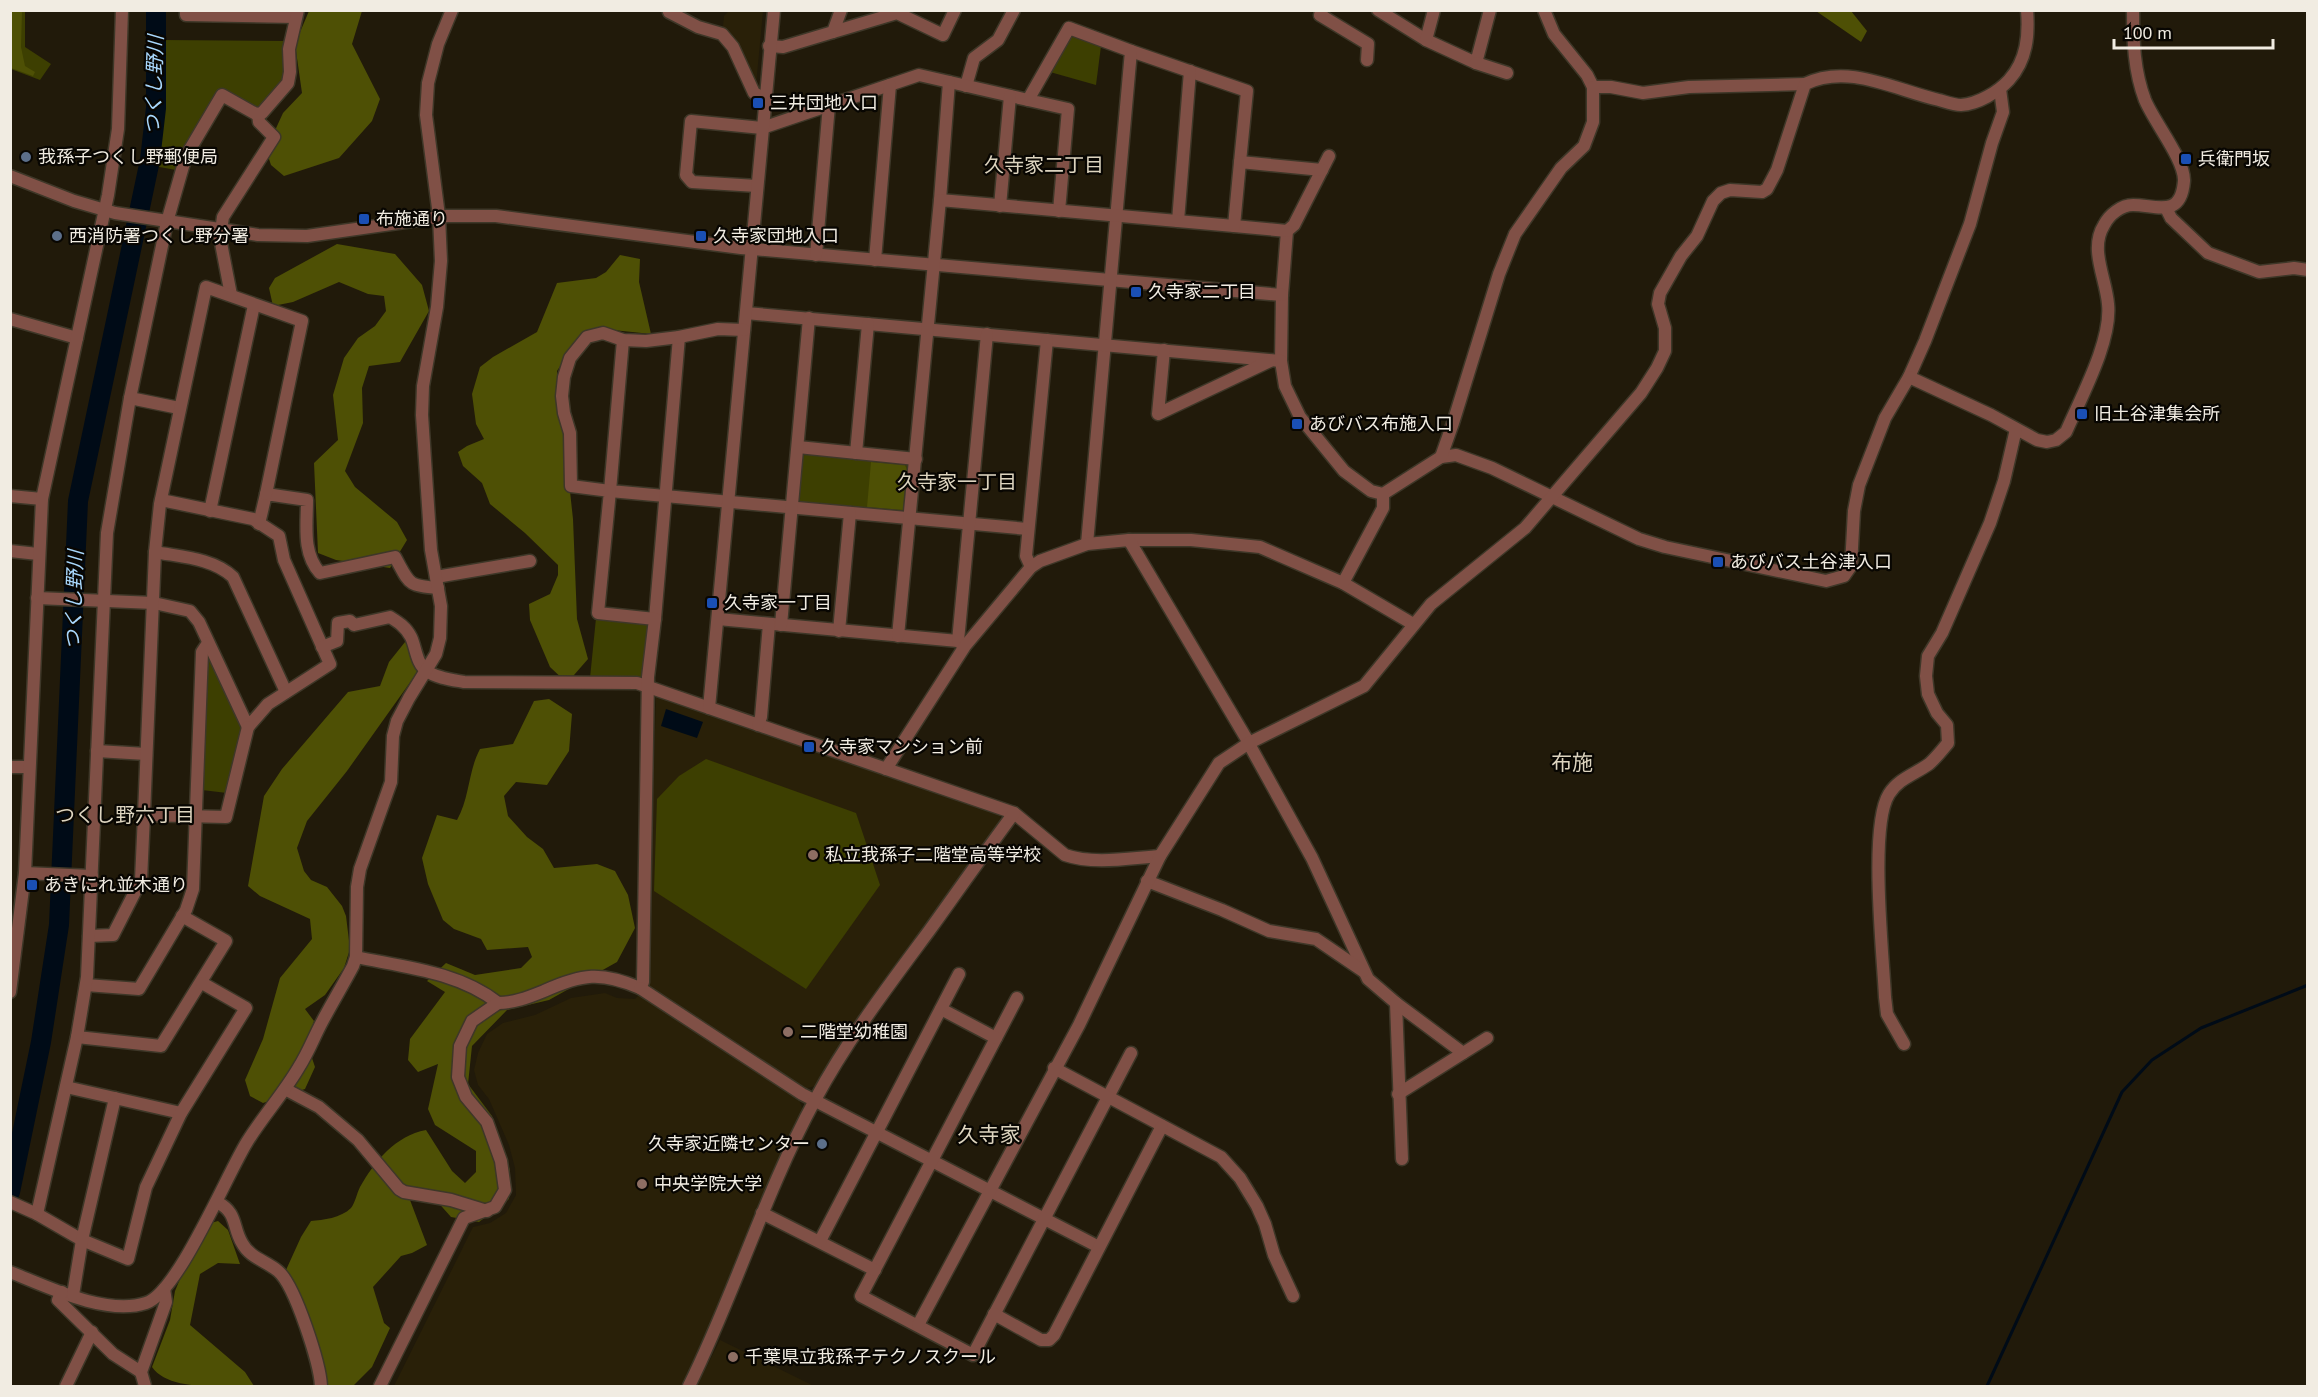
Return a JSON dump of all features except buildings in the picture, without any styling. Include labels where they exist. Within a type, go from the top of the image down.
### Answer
[{"type":"street","points":[[10,992],[24,873],[42,499],[105,210],[118,129],[122,10]]},
{"type":"street","points":[[186,10],[186,15],[297,14],[289,49],[288,82],[262,113],[258,114]]},
{"type":"street","points":[[10,1272],[99,1303],[127,1306],[147,1303],[164,1289],[182,1263],[217,1202],[248,1142],[305,1057],[354,966],[357,887],[360,869],[391,782],[393,736],[409,698],[436,654],[440,638],[441,615],[431,550],[422,415],[423,386],[440,277],[438,216],[427,131],[428,83],[438,44],[452,10]]},
{"type":"street","points":[[709,708],[774,10]]},
{"type":"street","points":[[833,32],[841,10]]},
{"type":"street","points":[[769,46],[783,47],[897,12],[943,35],[956,10]]},
{"type":"street","points":[[966,86],[974,58],[998,40],[1014,10]]},
{"type":"street","points":[[1426,40],[1434,10]]},
{"type":"street","points":[[1476,63],[1490,10]]},
{"type":"street","points":[[1441,457],[1499,274],[1515,234],[1561,168],[1584,146],[1593,122],[1593,87],[1587,75],[1554,34],[1544,10]]},
{"type":"street","points":[[1593,87],[1611,87],[1643,93],[1699,87],[1805,84],[1819,78],[1848,75],[1961,105],[1974,102],[2000,89],[2011,78],[2025,52],[2028,37],[2027,10]]},
{"type":"street","points":[[1909,377],[2042,441],[2056,440],[2066,432],[2106,336],[2109,306],[2097,244],[2100,231],[2108,218],[2120,209],[2131,205],[2166,208],[2175,204],[2181,193],[2183,172],[2180,162],[2154,120],[2140,83],[2133,42],[2133,10]]},
{"type":"street","points":[[1378,11],[1426,40],[1476,63],[1507,73]]},
{"type":"street","points":[[669,12],[698,27],[722,34],[733,47],[754,93],[765,99]]},
{"type":"street","points":[[1318,12],[1368,44],[1366,60]]},
{"type":"street","points":[[1028,100],[1069,28],[1247,91],[1234,226]]},
{"type":"street","points":[[1087,544],[1131,51]]},
{"type":"street","points":[[1178,221],[1190,71]]},
{"type":"street","points":[[757,186],[692,182],[686,175],[691,121],[762,128],[920,75],[1068,109],[1059,211]]},
{"type":"street","points":[[898,636],[940,200],[949,82]]},
{"type":"street","points":[[918,1325],[1083,1016],[1160,856],[1219,763],[1249,744],[1364,686],[1431,604],[1525,528],[1553,498],[1641,393],[1658,368],[1665,351],[1665,328],[1658,304],[1660,293],[1677,263],[1697,236],[1713,201],[1720,193],[1730,190],[1762,192],[1773,179],[1805,84]]},
{"type":"street","points":[[875,260],[890,85]]},
{"type":"street","points":[[1329,156],[1294,225],[1287,231],[1276,361],[1294,406],[1324,448],[1344,471],[1371,491],[1383,494],[1441,457],[1456,455],[1470,459],[1639,539],[1665,547],[1817,579],[1835,580],[1848,573],[1851,566],[1858,485],[1885,418],[1909,377],[1970,224],[2003,112],[2000,89]]},
{"type":"street","points":[[37,1214],[77,1037],[86,986],[107,533],[129,398],[167,222],[186,156],[222,95],[258,114]]},
{"type":"street","points":[[1000,206],[1010,96]]},
{"type":"street","points":[[816,255],[829,105]]},
{"type":"street","points":[[231,296],[221,231],[223,217],[274,137],[259,122],[258,114]]},
{"type":"street","points":[[1240,162],[1322,170]]},
{"type":"street","points":[[10,176],[49,192],[105,210],[221,231],[290,237],[438,216],[496,216],[752,249],[1282,295]]},
{"type":"street","points":[[940,200],[1287,231]]},
{"type":"street","points":[[2166,208],[2171,218],[2208,253],[2259,272],[2294,268],[2307,270]]},
{"type":"street","points":[[89,936],[113,935],[141,880],[155,552],[160,500],[206,287],[302,321],[259,524]]},
{"type":"street","points":[[210,511],[254,305]]},
{"type":"street","points":[[746,313],[1276,361]]},
{"type":"street","points":[[758,725],[792,508],[809,318]]},
{"type":"street","points":[[11,322],[77,338]]},
{"type":"street","points":[[856,453],[868,324]]},
{"type":"street","points":[[744,330],[718,328],[679,337],[646,341],[623,340],[603,333],[587,337],[570,358],[564,377],[562,396],[570,433],[571,486],[1028,529]]},
{"type":"street","points":[[961,644],[969,523],[987,334]]},
{"type":"street","points":[[640,988],[643,982],[649,687],[679,337]]},
{"type":"street","points":[[623,340],[598,613],[655,619]]},
{"type":"street","points":[[1031,567],[1026,556],[1047,340]]},
{"type":"street","points":[[1164,350],[1158,414],[1276,361]]},
{"type":"street","points":[[129,398],[179,408]]},
{"type":"street","points":[[1904,1044],[1887,1014],[1885,996],[1879,889],[1880,820],[1888,795],[1903,779],[1931,762],[1948,743],[1947,725],[1928,694],[1926,676],[1928,656],[1942,633],[1990,523],[2004,481],[2016,429]]},
{"type":"street","points":[[798,447],[916,459]]},
{"type":"street","points":[[266,494],[307,500],[307,544],[311,562],[320,573],[395,557],[409,582],[416,586],[530,561]]},
{"type":"street","points":[[1343,583],[1383,508],[1383,494]]},
{"type":"street","points":[[10,496],[42,499]]},
{"type":"street","points":[[144,815],[226,817],[248,727],[268,704],[330,664],[284,560],[279,536],[253,519],[160,500]]},
{"type":"street","points":[[839,631],[850,513]]},
{"type":"street","points":[[886,769],[961,644],[1031,567],[1040,561],[1087,544],[1129,540],[1191,540],[1260,546],[1343,583],[1413,624]]},
{"type":"street","points":[[1129,540],[1249,744],[1312,858],[1368,979],[1463,1053]]},
{"type":"street","points":[[10,551],[38,554]]},
{"type":"street","points":[[155,552],[212,563],[233,577],[286,692]]},
{"type":"street","points":[[37,598],[153,603],[190,611],[199,622],[248,727]]},
{"type":"street","points":[[322,647],[337,641],[338,623],[350,621],[354,625],[390,617],[402,625],[410,635],[421,665],[427,672],[464,682],[637,683],[1014,813],[1065,855],[1073,858],[1160,856]]},
{"type":"street","points":[[718,619],[961,644]]},
{"type":"street","points":[[86,986],[139,989],[182,916],[193,889],[202,652],[208,643]]},
{"type":"street","points":[[97,751],[146,754]]},
{"type":"street","points":[[10,767],[29,767]]},
{"type":"street","points":[[689,1386],[711,1341],[762,1213],[815,1101],[837,1062],[892,981],[1014,813]]},
{"type":"street","points":[[24,873],[92,876]]},
{"type":"street","points":[[1147,881],[1269,931],[1316,939],[1364,972]]},
{"type":"street","points":[[77,1037],[161,1046],[226,941],[182,916]]},
{"type":"street","points":[[356,957],[453,979],[489,995],[498,1003]]},
{"type":"street","points":[[820,1241],[959,974]]},
{"type":"street","points":[[380,1386],[464,1218],[487,1211],[497,1205],[505,1190],[504,1172],[487,1122],[463,1091],[458,1077],[460,1046],[472,1021],[498,1003],[518,1000],[565,982],[593,976],[612,977],[640,988],[815,1101],[1099,1247]]},
{"type":"street","points":[[10,1202],[37,1214],[82,1240],[128,1259],[146,1187],[181,1113],[246,1008],[202,983]]},
{"type":"street","points":[[1017,998],[861,1296],[973,1355],[1131,1053]]},
{"type":"street","points":[[1396,1003],[1402,1159]]},
{"type":"street","points":[[941,1009],[996,1038]]},
{"type":"street","points":[[1398,1094],[1487,1038]]},
{"type":"street","points":[[1054,1068],[1212,1151],[1228,1164],[1240,1178],[1261,1213],[1274,1255],[1293,1296]]},
{"type":"street","points":[[66,1087],[181,1113]]},
{"type":"street","points":[[285,1089],[319,1107],[351,1134],[373,1156],[399,1189],[451,1200],[487,1211]]},
{"type":"street","points":[[115,1098],[82,1240],[67,1293],[58,1300],[122,1361],[141,1372]]},
{"type":"street","points":[[994,1314],[1041,1340],[1049,1340],[1054,1335],[1162,1126]]},
{"type":"street","points":[[217,1202],[231,1213],[242,1244],[251,1254],[279,1272],[289,1286],[315,1353],[320,1370],[321,1386]]},
{"type":"street","points":[[762,1213],[875,1270]]},
{"type":"street","points":[[145,1386],[141,1372],[166,1302],[164,1289]]},
{"type":"street","points":[[66,1386],[92,1332]]},
{"type":"shaded area","points":[[10,11],[25,11],[25,47],[51,64],[40,80],[11,69]]},
{"type":"shaded area","points":[[10,11],[22,11],[21,47],[25,66],[35,72],[33,76],[11,68]]},
{"type":"shaded area","points":[[309,11],[362,11],[352,44],[380,99],[372,121],[339,158],[284,176],[271,165],[266,150],[283,113],[302,93],[295,44]]},
{"type":"shaded area","points":[[729,11],[763,11],[756,85],[725,33],[724,16]]},
{"type":"shaded area","points":[[1816,11],[1851,11],[1867,31],[1861,42]]},
{"type":"shaded area","points":[[1072,35],[1101,46],[1096,85],[1050,72]]},
{"type":"shaded area","points":[[162,40],[286,41],[284,80],[260,108],[256,108],[222,88],[203,117],[176,170],[154,166],[162,91]]},
{"type":"shaded area","points":[[337,244],[395,254],[422,285],[429,311],[400,362],[369,366],[362,388],[363,423],[345,471],[355,487],[397,522],[407,540],[390,568],[336,560],[318,553],[314,463],[338,440],[333,395],[344,358],[358,338],[375,326],[386,311],[384,296],[368,294],[339,282],[293,302],[273,306],[269,288],[275,278]]},
{"type":"shaded area","points":[[620,255],[640,259],[639,282],[651,334],[594,328],[577,340],[557,371],[573,519],[577,619],[588,659],[567,683],[550,667],[530,620],[529,604],[550,594],[558,575],[558,565],[490,504],[482,483],[463,466],[458,452],[484,439],[476,424],[472,394],[480,367],[537,332],[557,283],[596,278],[606,272]]},
{"type":"shaded area","points":[[805,453],[906,463],[910,467],[906,509],[903,512],[801,502],[798,499],[801,456]]},
{"type":"shaded area","points":[[871,462],[905,465],[907,470],[903,510],[867,507]]},
{"type":"shaded area","points":[[596,618],[647,622],[650,626],[645,679],[590,678]]},
{"type":"shaded area","points":[[405,642],[426,660],[347,771],[307,821],[297,848],[304,871],[311,880],[327,887],[342,906],[346,916],[350,949],[344,968],[325,995],[305,1009],[314,1021],[307,1043],[315,1067],[305,1089],[263,1103],[250,1096],[245,1080],[263,1039],[280,978],[312,939],[310,919],[260,896],[248,886],[264,796],[282,769],[348,692],[380,686],[389,662]]},
{"type":"shaded area","points":[[206,661],[212,661],[242,726],[227,793],[202,790]]},
{"type":"shaded area","name":"私立我孫子二階堂高等学校","points":[[656,693],[999,814],[1001,819],[853,1027],[815,1086],[804,1089],[648,989]]},
{"type":"shaded area","points":[[549,699],[572,714],[569,751],[547,785],[516,782],[504,796],[508,816],[527,837],[543,849],[554,868],[597,864],[615,871],[628,895],[635,928],[617,962],[549,1000],[507,1010],[472,1046],[468,1084],[492,1116],[510,1170],[509,1199],[479,1222],[451,1217],[427,1190],[410,1200],[427,1245],[401,1256],[373,1287],[384,1323],[390,1328],[372,1367],[353,1386],[327,1386],[314,1331],[286,1270],[311,1221],[337,1216],[351,1208],[360,1187],[379,1159],[395,1144],[415,1133],[426,1130],[452,1171],[465,1183],[476,1172],[476,1151],[435,1125],[428,1109],[438,1064],[418,1072],[408,1060],[410,1039],[445,992],[427,981],[446,963],[475,975],[521,968],[532,957],[528,947],[487,950],[481,939],[454,929],[443,920],[428,884],[422,858],[437,815],[457,820],[480,749],[513,744],[534,701]]},
{"type":"shaded area","points":[[666,709],[703,722],[697,738],[661,726]]},
{"type":"shaded area","points":[[706,759],[856,813],[880,885],[806,989],[654,891],[657,799],[679,776]]},
{"type":"shaded area","name":"中央学院大学","points":[[605,993],[617,998],[635,999],[640,994],[798,1097],[804,1113],[707,1338],[683,1386],[394,1386],[473,1227],[490,1223],[506,1213],[516,1195],[515,1168],[509,1145],[489,1099],[478,1085],[474,1070],[478,1053],[487,1034],[503,1023],[535,1015],[571,998]]},
{"type":"shaded area","points":[[218,1221],[228,1230],[240,1264],[218,1263],[200,1274],[190,1325],[245,1372],[254,1386],[214,1387],[184,1384],[171,1381],[152,1367],[170,1320],[175,1291],[183,1272],[211,1223]]},
{"type":"shaded area","name":"千葉県立我孫子テクノスクール","points":[[720,1340],[814,1386],[697,1386]]},
{"type":"waterway","name":"つくし野川","points":[[10,1192],[41,1042],[59,925],[78,501],[150,160],[156,108],[156,10]]},
{"type":"waterway","points":[[1987,1386],[2122,1092],[2152,1060],[2201,1028],[2308,985]]},
{"type":"place","name":"三井団地入口","points":[[758,103]]},
{"type":"place","name":"我孫子つくし野郵便局","points":[[26,157]]},
{"type":"place","name":"兵衛門坂","points":[[2186,159]]},
{"type":"place","name":"布施通り","points":[[364,219]]},
{"type":"place","name":"西消防署つくし野分署","points":[[57,236]]},
{"type":"place","name":"久寺家団地入口","points":[[701,236]]},
{"type":"place","name":"久寺家二丁目","points":[[1136,292]]},
{"type":"place","name":"旧土谷津集会所","points":[[2082,414]]},
{"type":"place","name":"あびバス布施入口","points":[[1297,424]]},
{"type":"place","name":"あびバス土谷津入口","points":[[1718,562]]},
{"type":"place","name":"久寺家一丁目","points":[[712,603]]},
{"type":"place","name":"久寺家マンション前","points":[[809,747]]},
{"type":"place","name":"私立我孫子二階堂高等学校","points":[[813,855]]},
{"type":"place","name":"あきにれ並木通り","points":[[32,885]]},
{"type":"place","name":"二階堂幼稚園","points":[[788,1032]]},
{"type":"place","name":"久寺家近隣センター","points":[[822,1144]]},
{"type":"place","name":"中央学院大学","points":[[642,1184]]},
{"type":"place","name":"千葉県立我孫子テクノスクール","points":[[733,1357]]},
{"type":"district","name":"久寺家二丁目","points":[[1044,165]]},
{"type":"district","name":"久寺家一丁目","points":[[957,482]]},
{"type":"district","name":"布施","points":[[1572,763]]},
{"type":"district","name":"つくし野六丁目","points":[[125,815]]},
{"type":"district","name":"久寺家","points":[[989,1135]]}]
